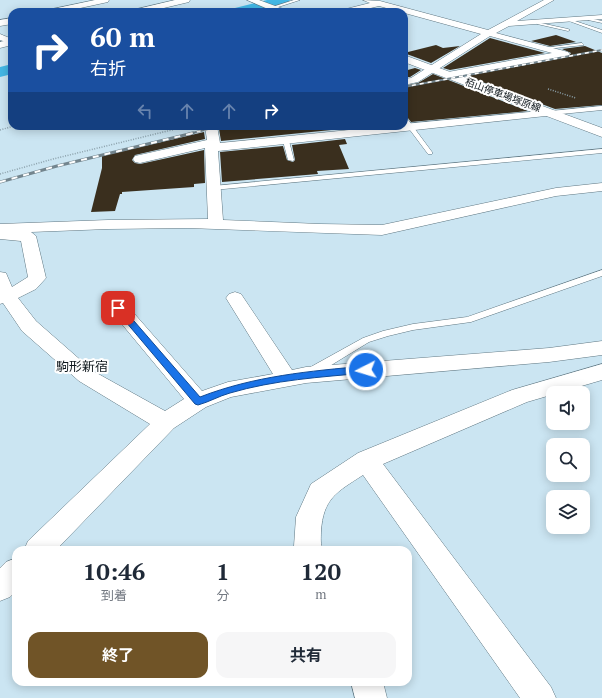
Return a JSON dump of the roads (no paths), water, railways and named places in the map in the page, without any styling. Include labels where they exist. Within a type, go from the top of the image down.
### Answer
[{"type":"main road","points":[[153,8],[186,0]]},
{"type":"main road","points":[[255,1],[270,8]]},
{"type":"main road","name":"栢山停車場塚原線","points":[[408,59],[602,133]]},
{"type":"street","points":[[69,8],[105,0]]},
{"type":"street","points":[[367,0],[396,8]]},
{"type":"street","points":[[363,8],[395,0]]},
{"type":"street","points":[[408,81],[414,80],[489,33],[550,0]]},
{"type":"street","points":[[408,11],[565,54],[448,75]]},
{"type":"street","points":[[408,15],[414,13]]},
{"type":"street","points":[[505,25],[602,17]]},
{"type":"street","points":[[408,128],[551,113]]},
{"type":"street","points":[[211,130],[213,188],[216,224]]},
{"type":"street","points":[[140,159],[213,145],[286,141],[354,130]]},
{"type":"street","points":[[0,229],[137,223],[216,224],[357,231],[382,230],[556,192],[602,187]]},
{"type":"street","points":[[0,237],[28,236],[37,278],[33,284],[2,290],[29,326],[86,376],[166,422]]},
{"type":"street","points":[[235,298],[296,376]]},
{"type":"street","points":[[118,308],[198,401]]},
{"type":"street","points":[[42,546],[166,422],[198,401],[228,390],[296,376],[550,355],[602,348]]},
{"type":"street","points":[[307,546],[309,517],[320,492],[338,478],[366,460],[520,396],[602,372]]},
{"type":"street","points":[[366,460],[540,698]]},
{"type":"street","points":[[0,587],[12,576]]},
{"type":"street","points":[[368,686],[371,698]]},
{"type":"lane","points":[[270,8],[298,0]]},
{"type":"lane","points":[[589,18],[602,22]]},
{"type":"lane","points":[[570,20],[602,32]]},
{"type":"lane","points":[[537,23],[568,30]]},
{"type":"lane","points":[[546,48],[582,44]]},
{"type":"lane","points":[[551,113],[602,108]]},
{"type":"lane","points":[[408,123],[430,153]]},
{"type":"lane","points":[[286,141],[291,160]]},
{"type":"lane","points":[[213,188],[602,151]]},
{"type":"lane","points":[[296,376],[366,340],[386,333],[413,327],[468,320],[602,273]]},
{"type":"waterway","points":[[252,8],[283,0]]},
{"type":"waterway","points":[[0,72],[8,70]]},
{"type":"railway","points":[[408,86],[602,50]]},
{"type":"railway","points":[[190,134],[204,130]]},
{"type":"railway","points":[[0,182],[57,166],[190,134]]},
{"type":"district","name":"駒形新宿","points":[[82,366]]}]
